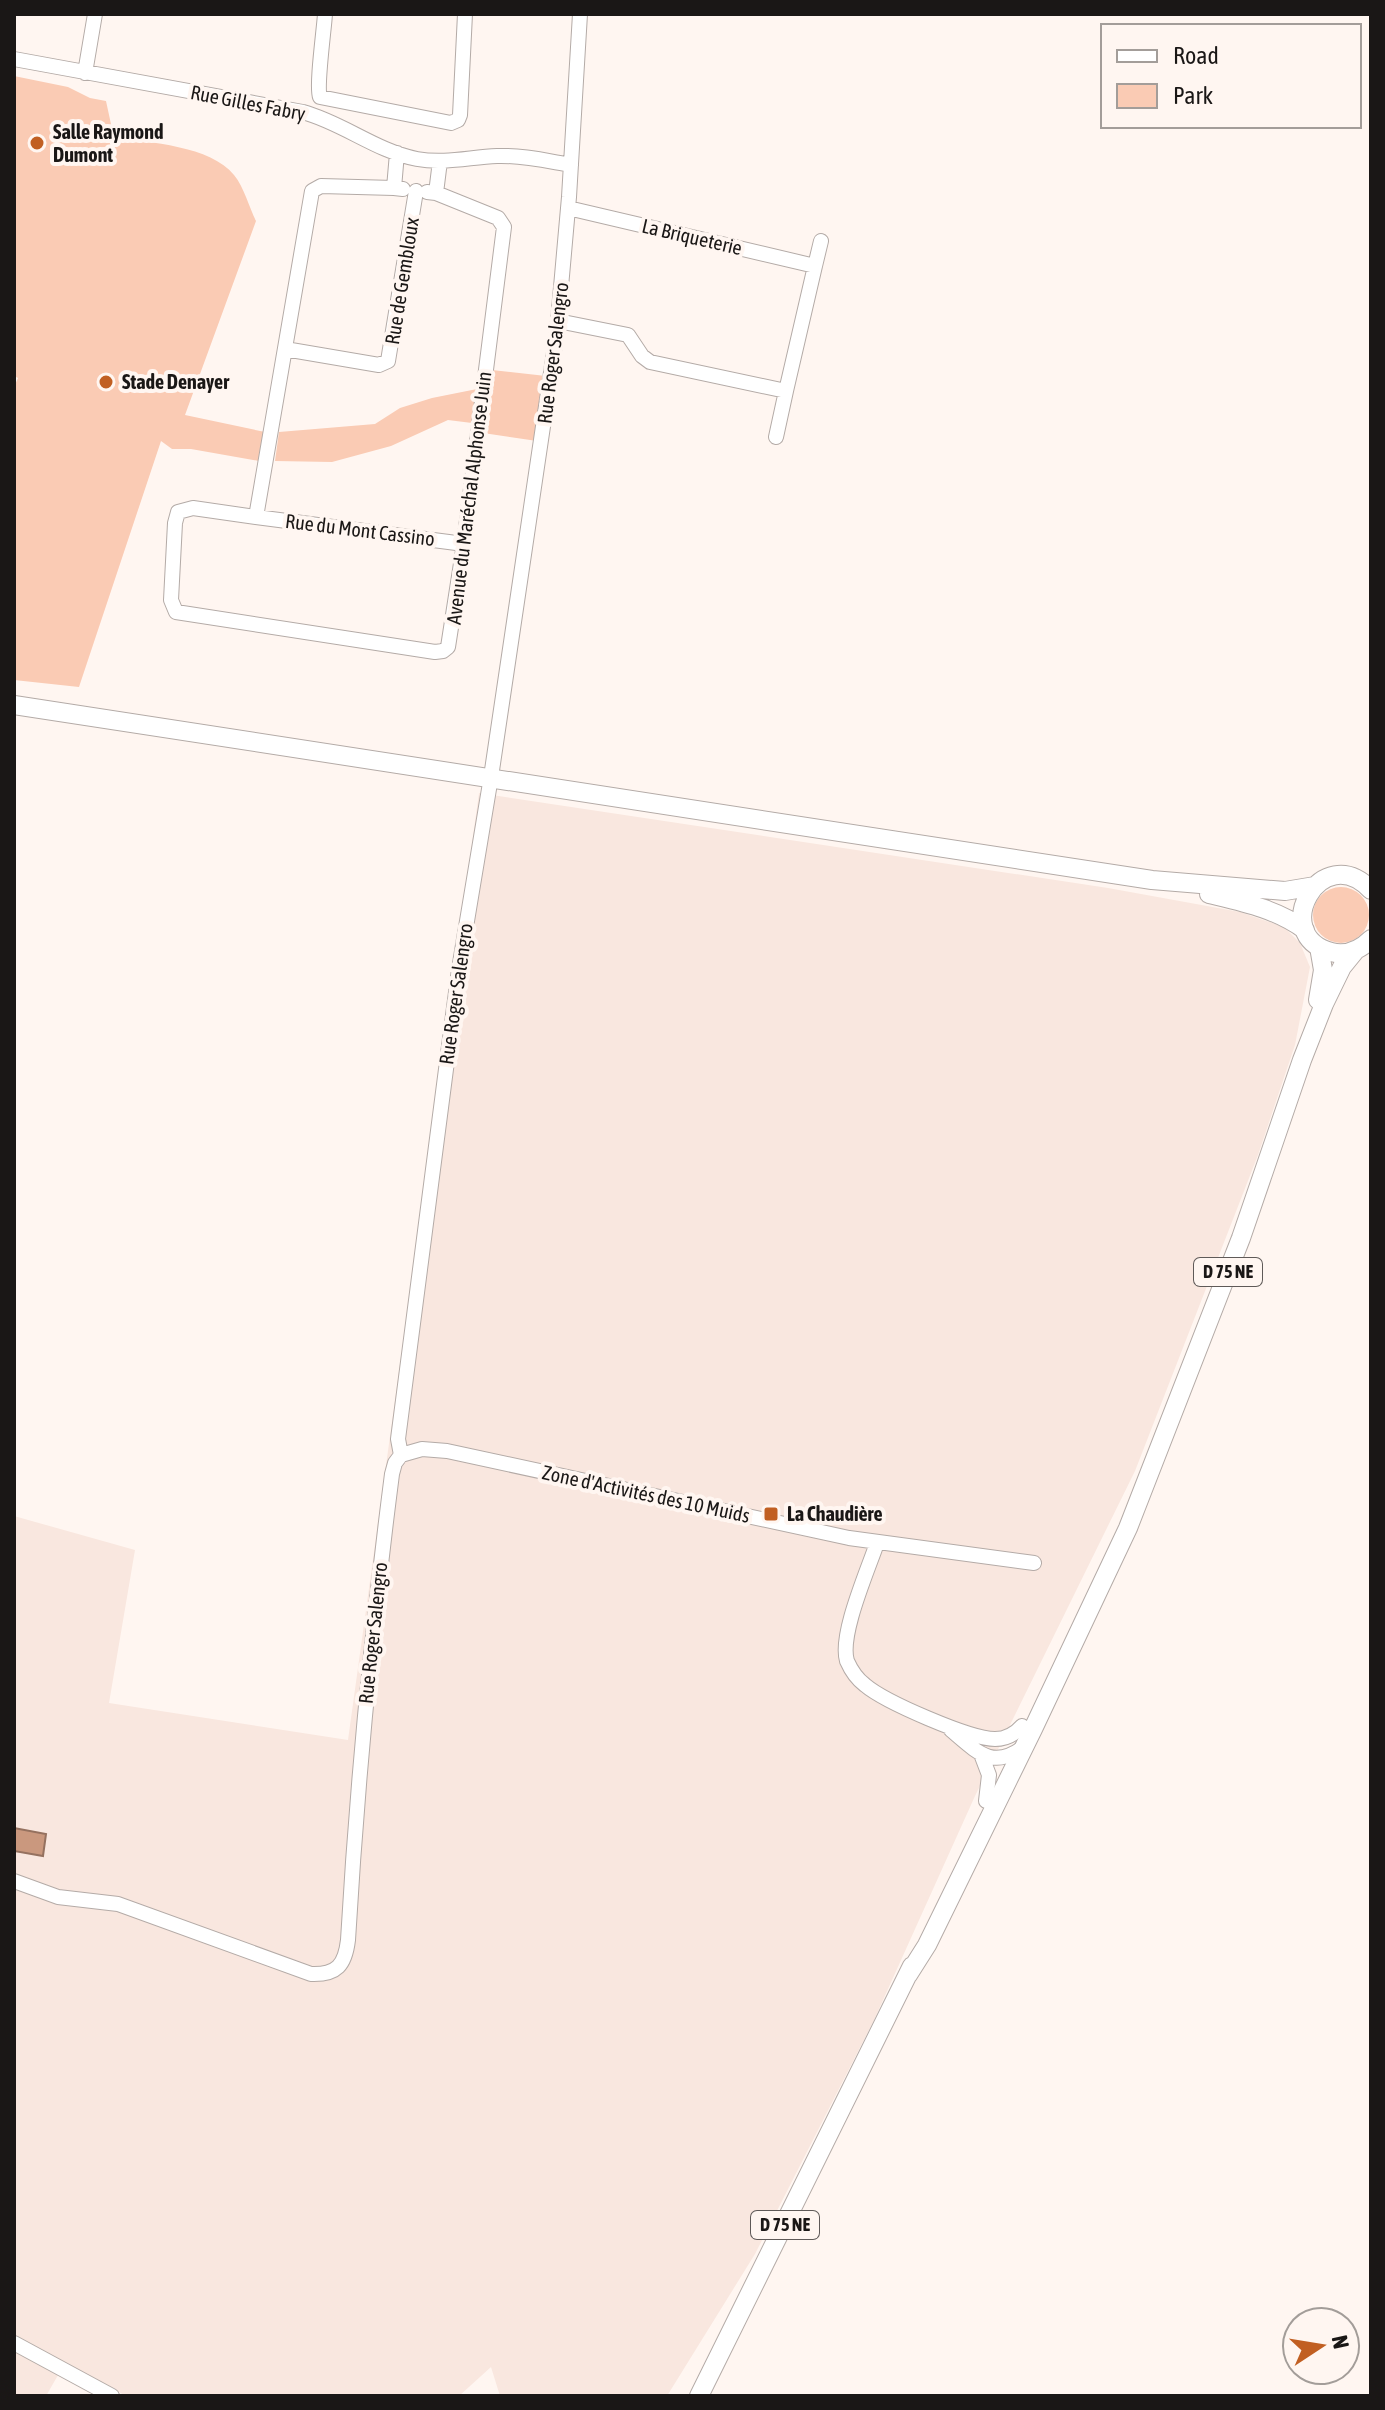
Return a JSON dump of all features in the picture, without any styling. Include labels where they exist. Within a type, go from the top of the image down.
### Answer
[{"type":"main road","points":[[14,705],[1152,880],[1279,891],[1315,886],[1330,877],[1343,876],[1359,881],[1371,890]]},
{"type":"main road","points":[[1152,880],[1286,917],[1305,930],[1319,947],[1338,954],[1355,951],[1371,939]]},
{"type":"main road","points":[[1305,930],[1303,906],[1315,886]]},
{"type":"main road","name":"D 75 NE","points":[[1302,1060],[1322,982],[1323,965],[1319,947]]},
{"type":"main road","name":"D 75 NE","points":[[699,2396],[908,1975],[945,1885],[986,1801],[1026,1745],[1128,1528],[1241,1238],[1302,1060],[1331,987],[1355,951]]},
{"type":"main road","name":"D 75 NE","points":[[908,1975],[927,1945],[1009,1766],[1022,1726],[1145,1481]]},
{"type":"street","points":[[85,73],[95,14]]},
{"type":"street","points":[[325,14],[323,59],[317,87],[320,97],[451,123],[456,122],[460,115],[465,14]]},
{"type":"street","name":"Rue Roger Salengro","points":[[14,1881],[58,1897],[118,1904],[311,1974],[338,1970],[345,1959],[357,1780],[380,1565],[392,1474],[401,1455],[398,1439],[453,1015],[558,321],[580,14]]},
{"type":"street","name":"Rue Gilles Fabry","points":[[14,59],[303,112],[397,153],[440,161],[506,156],[571,165]]},
{"type":"street","points":[[394,188],[397,153]]},
{"type":"street","points":[[256,517],[312,191],[321,186],[394,188],[436,193],[440,161]]},
{"type":"street","name":"Rue de Gembloux","points":[[285,349],[379,365],[388,361],[416,191]]},
{"type":"street","name":"Avenue du Maréchal Alphonse Juin","points":[[256,517],[193,508],[178,512],[171,600],[176,612],[439,652],[446,649],[451,640],[504,227],[498,218],[436,193]]},
{"type":"street","name":"La Briqueterie","points":[[568,208],[815,266]]},
{"type":"street","points":[[776,437],[821,241]]},
{"type":"street","points":[[558,321],[628,335],[642,356],[650,362],[786,391]]},
{"type":"street","name":"Rue du Mont Cassino","points":[[256,517],[464,544]]},
{"type":"street","name":"Zone d'Activités des 10 Muids","points":[[401,1455],[417,1450],[447,1451],[877,1543],[1034,1563]]},
{"type":"street","points":[[877,1543],[847,1631],[848,1664],[871,1689],[947,1727],[987,1738],[1000,1745],[1009,1766]]},
{"type":"street","points":[[987,1738],[1009,1736],[1022,1726]]},
{"type":"street","points":[[947,1727],[981,1754],[1009,1766]]},
{"type":"street","points":[[981,1754],[989,1775],[986,1801]]},
{"type":"street","points":[[14,2343],[112,2396]]},
{"type":"shaded area","points":[[479,793],[1108,888],[1240,912],[1284,927],[1300,943],[1310,967],[1295,1045],[1258,1155],[1135,1471],[975,1796],[874,2020],[755,2254],[667,2396],[500,2396],[491,2367],[459,2396],[126,2396],[65,2363],[46,2396],[14,2396],[14,1516],[135,1550],[109,1703],[348,1740]]},
{"type":"shaded area","points":[[14,1828],[46,1834],[43,1856],[14,1851]]},
{"type":"green space","name":"Stade Denayer","points":[[14,76],[68,87],[90,98],[106,101],[114,138],[178,147],[224,165],[238,180],[256,221],[185,415],[265,432],[259,461],[191,449],[172,449],[161,441],[79,687],[14,680],[14,387],[18,378],[14,376]]},
{"type":"green space","points":[[492,370],[546,376],[537,441],[483,433]]},
{"type":"green space","points":[[477,389],[472,423],[448,420],[391,446],[332,462],[275,461],[279,432],[375,424],[400,408]]},
{"type":"green space","points":[[1341,887],[1361,895],[1369,915],[1361,935],[1341,943],[1321,935],[1313,915],[1321,895]]},
{"type":"place","name":"Salle Raymond Dumont","points":[[37,143]]},
{"type":"place","name":"Stade Denayer","points":[[106,382]]},
{"type":"place","name":"La Chaudière","points":[[771,1514]]}]
